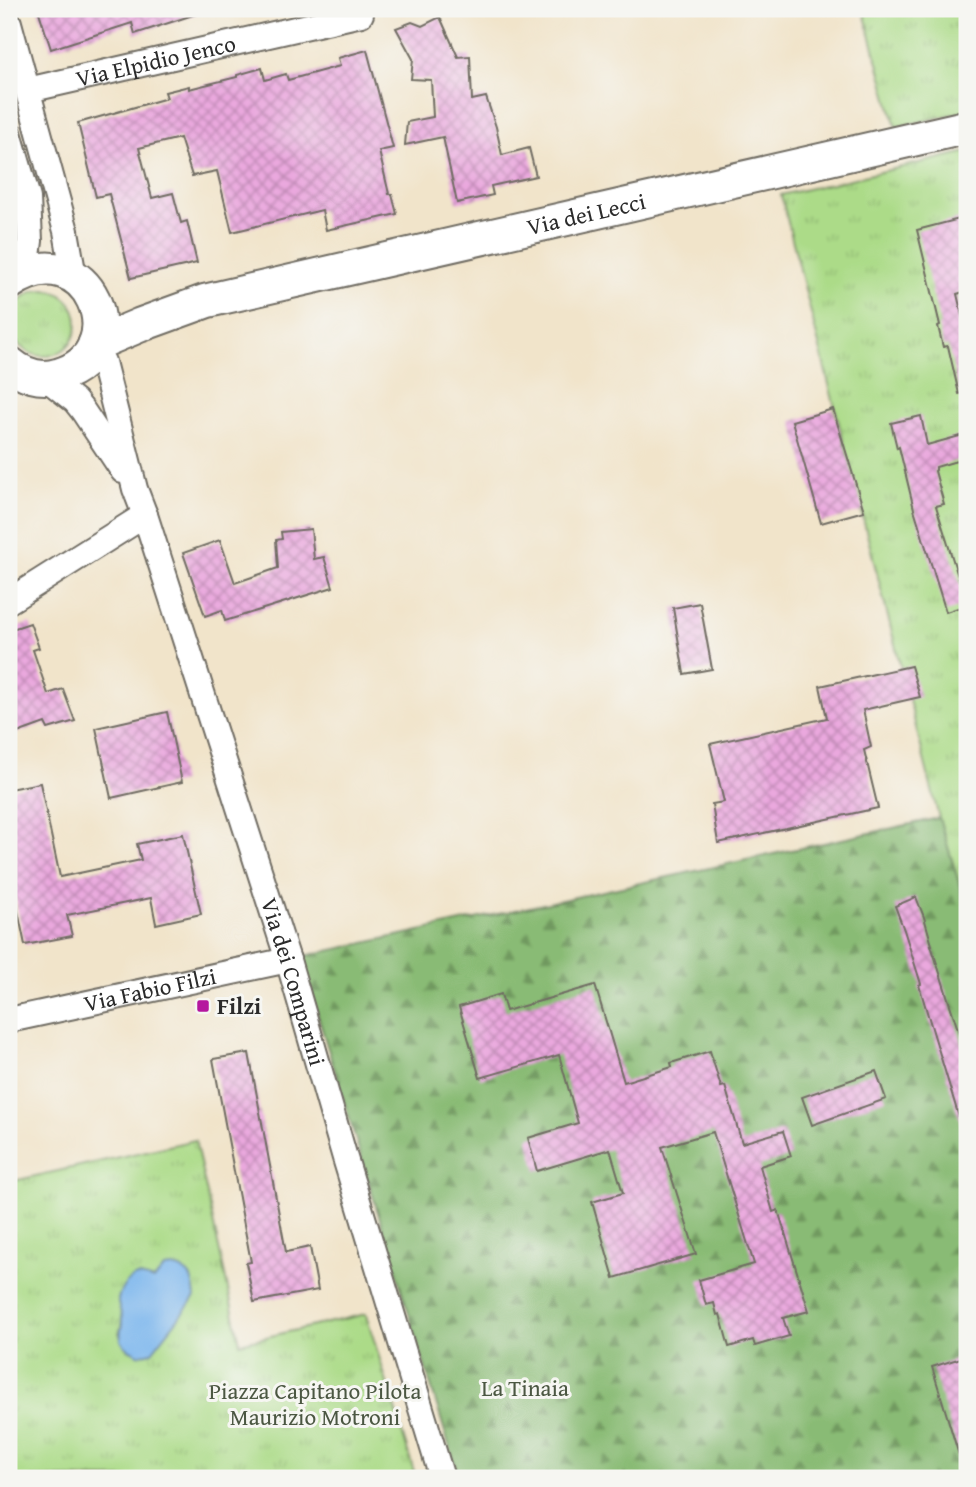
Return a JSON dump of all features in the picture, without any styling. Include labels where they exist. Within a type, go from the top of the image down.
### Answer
[{"type":"street","name":"Via Elpidio Jenco","points":[[28,89],[361,15],[359,9]]},
{"type":"street","points":[[9,23],[66,231],[85,289],[99,320],[95,345],[85,360],[72,371],[55,377],[27,375],[9,363]]},
{"type":"street","name":"Via dei Lecci","points":[[95,345],[206,301],[967,127]]},
{"type":"street","points":[[9,133],[17,189],[28,198],[30,227],[29,256],[17,278]]},
{"type":"street","name":"Via dei Lecci","points":[[17,278],[42,269],[51,269],[85,289],[124,306],[206,301]]},
{"type":"street","name":"Via dei Comparini","points":[[95,345],[103,362],[135,489],[288,960],[442,1478]]},
{"type":"street","name":"Via dei Comparini","points":[[46,377],[83,411],[135,489]]},
{"type":"street","points":[[9,601],[145,515]]},
{"type":"street","name":"Via Fabio Filzi","points":[[9,1017],[288,960]]},
{"type":"green space","points":[[863,9],[967,9],[967,111],[896,127]]},
{"type":"green space","points":[[967,152],[967,909],[939,818],[781,195]]},
{"type":"green space","points":[[44,290],[57,293],[67,300],[74,310],[77,323],[74,336],[67,346],[57,353],[44,356],[31,353],[21,346],[14,336],[11,323],[14,310],[21,300],[31,293]]},
{"type":"green space","name":"La Tinaia","points":[[939,818],[967,909],[967,1478],[459,1478],[300,957]]},
{"type":"green space","name":"Piazza Capitano Pilota Maurizio Motroni","points":[[195,1140],[240,1343],[366,1314],[416,1478],[9,1478],[9,1182]],"holes":[[[140,1276],[154,1280],[135,1352],[126,1348],[119,1333],[122,1317],[118,1301],[131,1281]]]},
{"type":"water","points":[[173,1267],[188,1274],[195,1297],[152,1352],[139,1355],[126,1347],[121,1339],[122,1318],[118,1303],[120,1293],[134,1277],[154,1280],[164,1268]]},
{"type":"building","points":[[38,9],[198,9],[199,13],[135,34],[132,23],[51,49]]},
{"type":"building","points":[[440,17],[458,57],[470,56],[472,100],[486,97],[502,155],[529,148],[536,176],[491,186],[493,195],[457,203],[443,137],[405,145],[407,122],[433,117],[431,80],[411,79],[413,59],[396,28],[412,22],[422,26]]},
{"type":"building","points":[[367,50],[393,148],[379,151],[389,194],[392,194],[397,214],[326,230],[322,210],[232,232],[217,171],[192,176],[180,138],[139,148],[152,198],[173,193],[181,223],[187,221],[197,263],[131,278],[109,194],[96,197],[78,123],[167,98],[165,92],[189,86],[189,89],[262,68],[265,80],[286,74],[288,80],[340,66],[338,58]]},
{"type":"building","points":[[967,217],[967,291],[957,294],[967,337],[967,393],[959,394],[948,346],[943,347],[917,230]]},
{"type":"building","points":[[833,409],[864,511],[821,523],[792,421]]},
{"type":"building","points":[[921,416],[927,445],[967,434],[967,458],[936,467],[935,471],[944,504],[936,506],[967,605],[946,612],[891,423]]},
{"type":"building","points":[[311,529],[314,559],[324,557],[333,587],[225,621],[222,610],[205,616],[183,553],[220,540],[235,583],[278,568],[276,540],[282,539],[281,532]]},
{"type":"building","points":[[700,603],[712,669],[684,674],[673,608]]},
{"type":"building","points":[[30,623],[39,648],[33,650],[48,694],[63,689],[75,721],[48,729],[45,723],[9,736],[9,630]]},
{"type":"building","points":[[911,666],[920,697],[863,710],[871,747],[864,750],[878,808],[718,843],[712,804],[724,802],[710,744],[827,718],[820,686]]},
{"type":"building","points":[[167,712],[182,782],[111,798],[96,728]]},
{"type":"building","points":[[40,783],[60,877],[141,860],[137,844],[183,834],[201,914],[156,924],[151,898],[67,915],[72,936],[25,945],[9,868],[9,789]]},
{"type":"building","points":[[916,897],[967,1058],[967,1126],[962,1127],[919,985],[921,984],[895,906]]},
{"type":"building","points":[[595,985],[624,1082],[672,1067],[671,1063],[710,1051],[721,1087],[725,1086],[742,1143],[783,1131],[791,1156],[760,1166],[773,1212],[778,1210],[809,1311],[783,1318],[789,1336],[755,1346],[753,1340],[729,1347],[720,1314],[717,1315],[714,1303],[706,1305],[699,1280],[754,1264],[713,1132],[662,1147],[696,1254],[614,1278],[592,1202],[623,1193],[610,1149],[537,1171],[528,1138],[578,1123],[559,1055],[480,1078],[459,1007],[501,994],[506,1011]]},
{"type":"building","points":[[249,1053],[286,1252],[310,1247],[318,1290],[254,1302],[246,1263],[251,1262],[213,1059]]},
{"type":"building","points":[[876,1071],[886,1099],[812,1125],[802,1097]]},
{"type":"building","points":[[967,1356],[967,1464],[962,1465],[932,1367]]},
{"type":"place","name":"Filzi","points":[[203,1006]]}]
